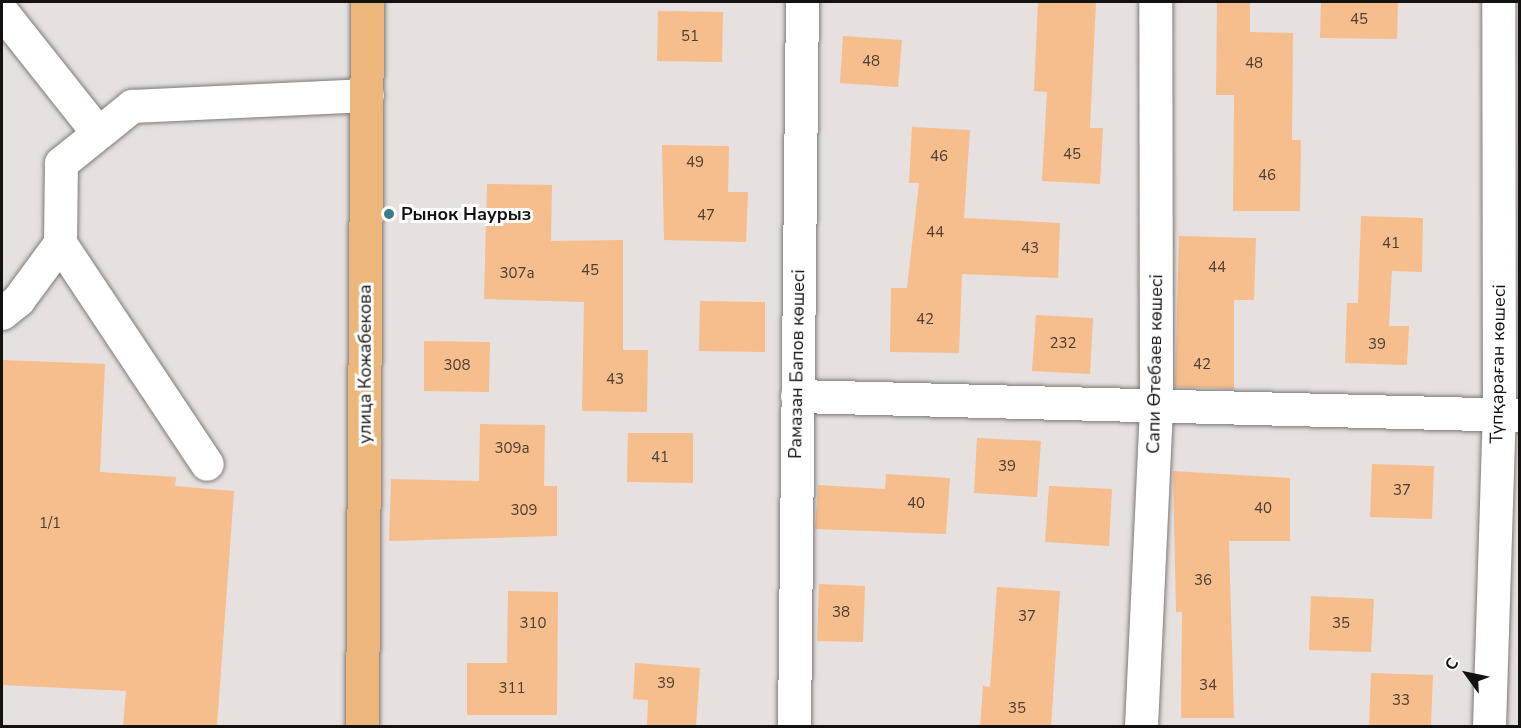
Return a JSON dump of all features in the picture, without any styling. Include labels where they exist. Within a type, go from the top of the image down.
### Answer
[{"type":"main road","name":"улица Кожабекова","points":[[362,726],[368,2]]},
{"type":"street","name":"Рамазан Бапов көшесі","points":[[794,726],[802,2]]},
{"type":"street","name":"Сапи Өтебаев көшесі","points":[[1142,726],[1156,406],[1155,2]]},
{"type":"street","name":"Түпқараған көшесі","points":[[1489,726],[1509,415],[1498,2]]},
{"type":"street","points":[[2,12],[98,133]]},
{"type":"street","points":[[207,464],[60,243],[61,163],[132,106],[367,95]]},
{"type":"street","points":[[2,313],[18,300],[60,243]]},
{"type":"street","points":[[797,396],[1509,415]]},
{"type":"building","points":[[1038,2],[1096,2],[1090,128],[1103,128],[1100,184],[1042,181],[1047,92],[1034,91]]},
{"type":"building","points":[[1217,2],[1250,2],[1250,32],[1293,33],[1292,140],[1301,140],[1300,211],[1233,211],[1234,95],[1216,95]]},
{"type":"building","points":[[1321,2],[1398,2],[1397,39],[1320,38]]},
{"type":"building","points":[[658,11],[723,12],[722,62],[657,61]]},
{"type":"building","points":[[843,36],[902,40],[898,87],[840,83]]},
{"type":"building","points":[[912,127],[970,130],[964,218],[1060,223],[1058,278],[962,274],[959,353],[890,352],[891,288],[907,288],[919,183],[909,183]]},
{"type":"building","points":[[662,145],[729,146],[728,192],[748,192],[746,242],[664,240]]},
{"type":"building","points":[[487,184],[552,185],[551,241],[623,240],[623,350],[648,350],[647,412],[582,411],[584,302],[484,299]]},
{"type":"building","points":[[1361,216],[1423,218],[1422,272],[1392,271],[1389,326],[1409,326],[1407,365],[1345,363],[1347,303],[1358,303]]},
{"type":"building","points":[[1179,236],[1256,238],[1254,300],[1234,300],[1234,389],[1175,387]]},
{"type":"building","points":[[700,301],[765,302],[765,352],[699,351]]},
{"type":"building","points":[[1036,315],[1093,318],[1090,374],[1032,371]]},
{"type":"building","points":[[424,341],[490,342],[489,392],[424,391]]},
{"type":"building","points":[[2,360],[105,364],[100,472],[176,477],[175,486],[234,491],[217,726],[123,726],[126,691],[2,685]]},
{"type":"building","points":[[480,424],[545,425],[544,486],[557,486],[557,536],[389,541],[391,479],[479,481]]},
{"type":"building","points":[[628,433],[693,433],[693,483],[627,482]]},
{"type":"building","points":[[977,438],[1041,441],[1037,497],[974,493]]},
{"type":"building","points":[[1372,464],[1434,466],[1432,519],[1370,517]]},
{"type":"building","points":[[1173,471],[1290,478],[1290,541],[1229,541],[1234,718],[1181,718],[1182,612],[1176,612]]},
{"type":"building","points":[[886,474],[950,478],[946,534],[815,529],[818,485],[885,489]]},
{"type":"building","points":[[1049,486],[1112,489],[1109,546],[1045,542]]},
{"type":"building","points":[[819,584],[865,586],[863,642],[817,641]]},
{"type":"building","points":[[997,587],[1060,591],[1051,726],[980,726],[983,686],[990,687]]},
{"type":"building","points":[[508,591],[558,592],[557,715],[467,715],[467,663],[507,663]]},
{"type":"building","points":[[1311,596],[1374,599],[1371,652],[1309,650]]},
{"type":"building","points":[[635,663],[700,668],[696,726],[647,726],[648,700],[633,699]]},
{"type":"building","points":[[1371,673],[1433,675],[1431,726],[1369,726]]},
{"type":"place","name":"Рынок Наурыз","points":[[389,214]]}]
